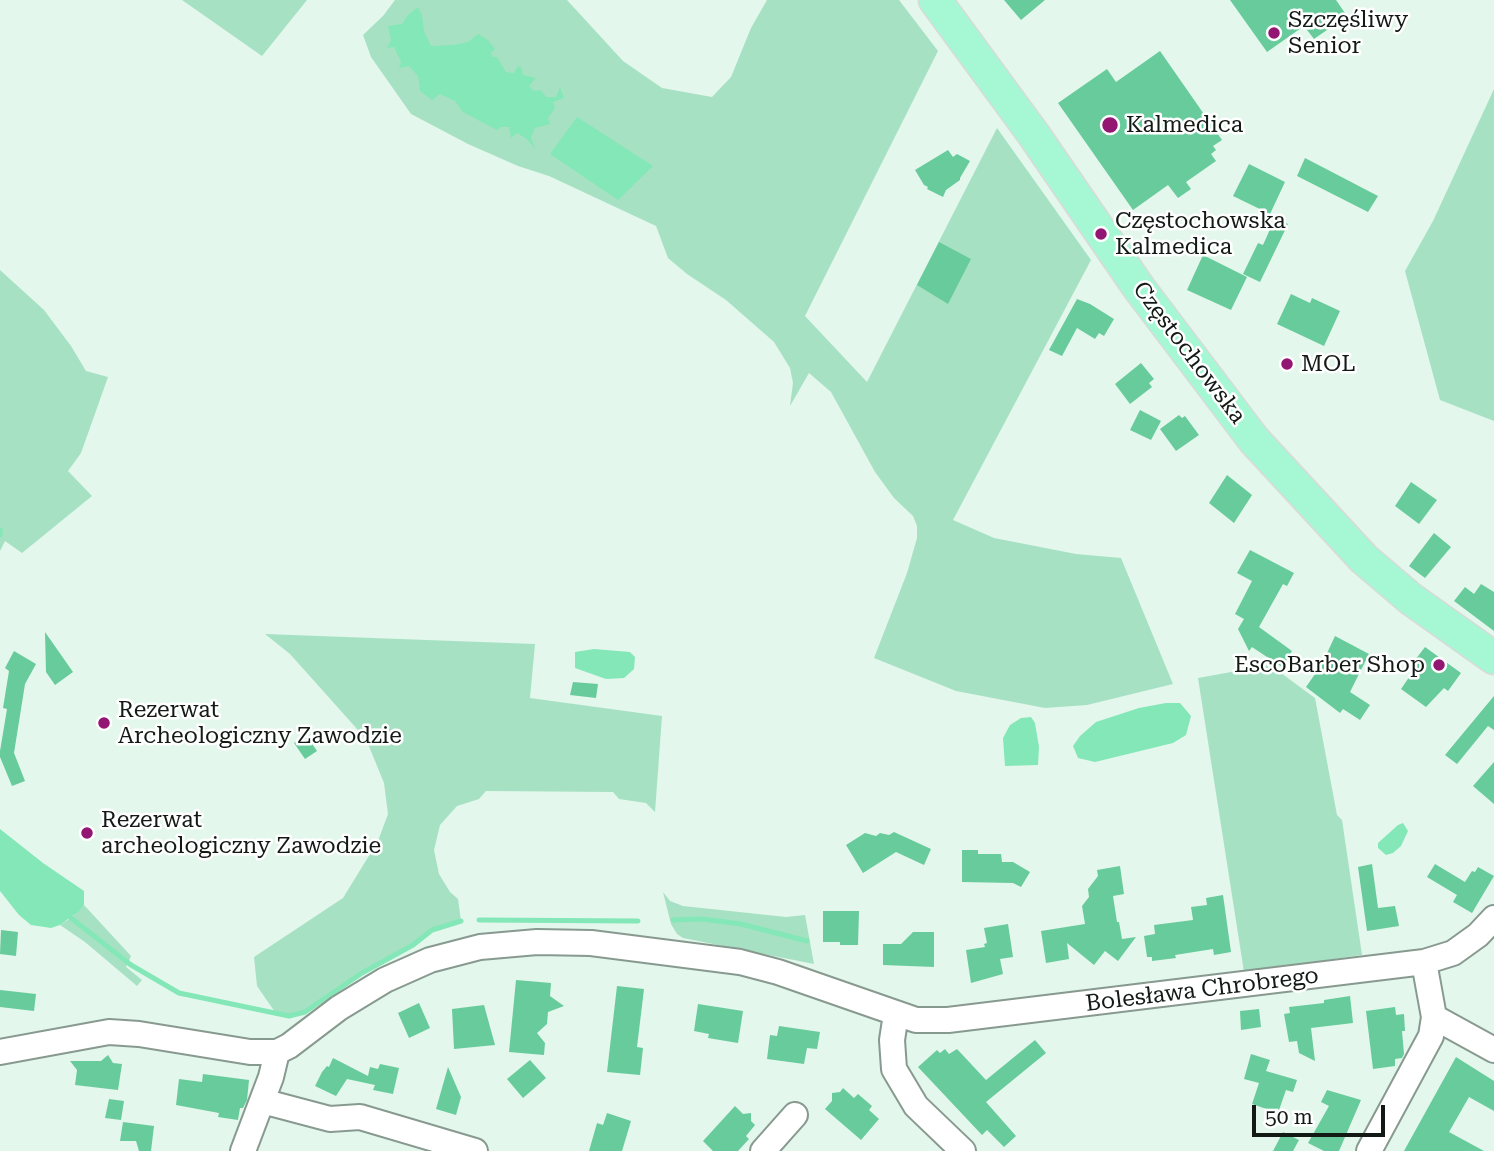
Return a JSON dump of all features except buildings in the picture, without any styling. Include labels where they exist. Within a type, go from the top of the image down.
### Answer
[{"type":"main road","name":"Częstochowska","points":[[935,0],[1034,135],[1139,288],[1254,440],[1364,559],[1411,599],[1494,658]]},
{"type":"street","name":"Bolesława Chrobrego","points":[[277,1052],[385,980],[429,960],[480,947],[537,942],[591,943],[740,962],[778,972],[916,1020],[948,1020],[1424,962],[1453,953],[1478,935],[1494,918]]},
{"type":"street","points":[[1369,1151],[1432,1036],[1434,1017],[1424,962]]},
{"type":"street","points":[[896,1013],[892,1040],[894,1069],[916,1106],[963,1151]]},
{"type":"street","points":[[1434,1017],[1494,1050]]},
{"type":"street","points":[[0,1052],[93,1033],[124,1032],[250,1052],[277,1052],[243,1151]]},
{"type":"street","points":[[262,1101],[330,1119],[360,1117],[475,1151]]},
{"type":"street","points":[[763,1151],[796,1115]]},
{"type":"shaded area","points":[[182,0],[307,0],[262,56]]},
{"type":"shaded area","points":[[395,0],[567,0],[623,61],[662,88],[712,97],[731,77],[751,28],[767,0],[899,0],[938,51],[805,316],[867,382],[997,128],[1091,260],[953,520],[994,538],[1076,554],[1121,558],[1173,684],[1087,705],[1045,708],[956,691],[874,658],[907,573],[917,538],[917,526],[913,516],[894,498],[875,472],[831,392],[809,373],[790,406],[793,383],[790,368],[774,342],[726,300],[668,258],[656,226],[549,176],[468,144],[411,114],[371,57],[363,35]]},
{"type":"shaded area","points":[[418,7],[431,46],[468,42],[478,34],[488,40],[495,49],[491,53],[493,57],[497,57],[506,72],[514,73],[518,66],[522,68],[523,75],[536,78],[529,86],[534,91],[541,90],[546,97],[556,97],[560,87],[564,98],[553,102],[555,108],[548,118],[550,124],[535,128],[531,138],[535,149],[527,139],[517,133],[511,138],[509,127],[497,130],[463,112],[455,101],[440,94],[432,100],[420,91],[418,76],[409,66],[399,68],[401,62],[394,47],[387,48],[391,40],[388,26],[402,24]]},
{"type":"shaded area","points":[[1494,89],[1494,421],[1440,400],[1405,271],[1433,221]]},
{"type":"shaded area","points":[[577,117],[653,166],[618,200],[550,154]]},
{"type":"shaded area","points":[[0,270],[44,310],[86,371],[108,377],[81,453],[68,471],[92,496],[22,553],[5,541],[0,551]]},
{"type":"shaded area","points":[[265,634],[535,644],[530,698],[662,716],[655,812],[646,803],[619,799],[613,792],[486,791],[479,799],[457,806],[440,825],[434,850],[439,874],[450,892],[458,899],[461,921],[432,930],[413,945],[362,973],[305,1012],[289,1016],[277,1015],[257,986],[254,957],[343,898],[378,841],[388,814],[384,783],[366,739],[290,654]]},
{"type":"shaded area","points":[[594,649],[630,652],[635,657],[634,669],[624,678],[606,679],[575,668],[575,652]]},
{"type":"shaded area","points":[[1270,665],[1315,698],[1337,815],[1342,820],[1362,955],[1244,972],[1198,678]]},
{"type":"shaded area","points":[[1180,703],[1191,716],[1186,735],[1173,743],[1095,762],[1078,758],[1073,746],[1096,722],[1139,708]]},
{"type":"shaded area","points":[[1031,717],[1035,723],[1039,747],[1038,765],[1005,766],[1003,738],[1010,725],[1021,718]]},
{"type":"shaded area","points":[[1403,823],[1408,831],[1401,846],[1386,855],[1378,848],[1378,843]]},
{"type":"shaded area","points":[[0,829],[84,891],[84,905],[78,912],[51,928],[31,925],[19,915],[0,891]]},
{"type":"shaded area","points":[[663,892],[670,901],[683,906],[786,917],[805,915],[814,964],[683,938],[671,924]]},
{"type":"shaded area","points":[[84,905],[131,956],[126,967],[142,980],[137,986],[85,942],[60,925]]},
{"type":"waterway","points":[[0,530],[0,535]]},
{"type":"waterway","points":[[71,918],[131,965],[179,993],[289,1016],[305,1012],[362,973],[413,945],[432,930],[461,921]]},
{"type":"waterway","points":[[673,920],[702,919],[741,924],[807,941]]},
{"type":"waterway","points":[[479,920],[638,921]]},
{"type":"place","name":"Szczęśliwy Senior","points":[[1274,33]]},
{"type":"place","name":"Kalmedica","points":[[1110,125]]},
{"type":"place","name":"Częstochowska Kalmedica","points":[[1101,234]]},
{"type":"place","name":"MOL","points":[[1287,364]]},
{"type":"place","name":"EscoBarber Shop","points":[[1439,665]]},
{"type":"place","name":"Rezerwat Archeologiczny Zawodzie","points":[[104,723]]},
{"type":"place","name":"Rezerwat archeologiczny Zawodzie","points":[[87,833]]}]
